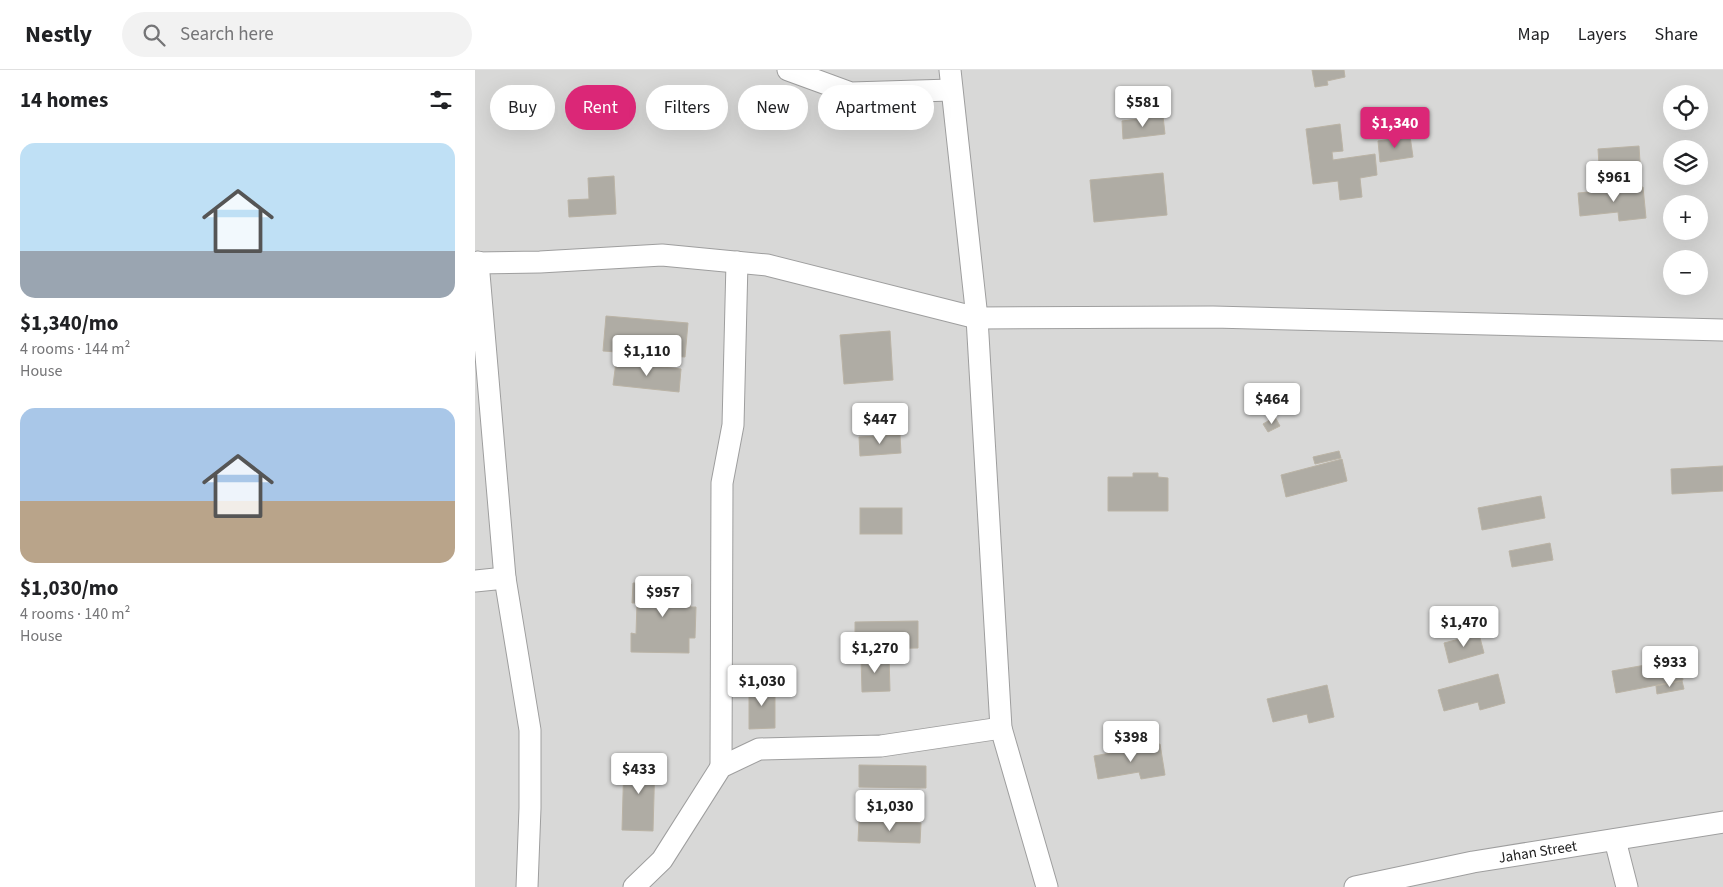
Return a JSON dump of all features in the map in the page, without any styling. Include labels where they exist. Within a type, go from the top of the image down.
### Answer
[{"type":"street","points":[[788,70],[851,93],[950,80],[977,318],[1001,728],[1047,887]]},
{"type":"street","points":[[527,887],[531,808],[530,730],[505,578],[476,262],[540,262],[662,255],[767,265],[977,318],[1213,317],[1723,330]]},
{"type":"street","points":[[721,767],[721,483],[733,425],[737,262]]},
{"type":"street","points":[[475,581],[505,578]]},
{"type":"street","points":[[634,887],[662,860],[721,767],[759,749],[881,746],[1001,728]]},
{"type":"street","name":"Jahan Street","points":[[1355,887],[1473,862],[1723,822]]},
{"type":"street","points":[[1615,840],[1627,887]]},
{"type":"shaded area","points":[[475,70],[1723,70],[1723,887],[475,887]]},
{"type":"building","points":[[1312,70],[1344,70],[1345,77],[1327,81],[1328,85],[1315,87]]},
{"type":"building","points":[[1163,116],[1165,134],[1123,139],[1122,121]]},
{"type":"building","points":[[1340,124],[1343,151],[1332,152],[1333,160],[1375,154],[1377,175],[1360,178],[1362,197],[1340,200],[1338,181],[1313,184],[1306,129]]},
{"type":"building","points":[[1410,136],[1413,157],[1380,162],[1378,141]]},
{"type":"building","points":[[1639,146],[1640,162],[1599,165],[1598,149]]},
{"type":"building","points":[[1163,173],[1167,215],[1094,222],[1090,180]]},
{"type":"building","points":[[614,176],[616,214],[569,217],[568,200],[589,199],[588,178]]},
{"type":"building","points":[[1643,187],[1646,218],[1619,221],[1618,212],[1580,216],[1578,193]]},
{"type":"building","points":[[606,316],[688,323],[685,357],[603,351]]},
{"type":"building","points":[[890,331],[893,380],[844,384],[840,335]]},
{"type":"building","points":[[616,362],[681,369],[679,392],[613,385]]},
{"type":"building","points":[[1275,417],[1280,426],[1268,432],[1263,424]]},
{"type":"building","points":[[900,435],[901,453],[860,456],[859,437]]},
{"type":"building","points":[[1339,451],[1341,458],[1315,464],[1313,457]]},
{"type":"building","points":[[1342,459],[1347,481],[1286,497],[1281,475]]},
{"type":"building","points":[[1723,466],[1723,491],[1672,494],[1671,469]]},
{"type":"building","points":[[1133,473],[1158,473],[1158,477],[1168,478],[1168,511],[1108,511],[1108,477],[1133,477]]},
{"type":"building","points":[[1541,496],[1545,518],[1482,530],[1478,508]]},
{"type":"building","points":[[860,508],[902,508],[902,534],[860,534]]},
{"type":"building","points":[[1550,543],[1553,560],[1512,567],[1509,551]]},
{"type":"building","points":[[633,583],[691,584],[690,607],[696,607],[695,638],[689,638],[689,653],[631,652],[631,633],[636,634],[637,603],[632,603]]},
{"type":"building","points":[[918,621],[918,648],[855,649],[855,622]]},
{"type":"building","points":[[1479,634],[1484,653],[1449,663],[1444,643]]},
{"type":"building","points":[[889,656],[890,691],[862,692],[861,657]]},
{"type":"building","points":[[1679,659],[1683,680],[1616,693],[1612,671]]},
{"type":"building","points":[[1498,674],[1505,703],[1480,710],[1478,702],[1444,711],[1438,690]]},
{"type":"building","points":[[1682,681],[1684,689],[1657,694],[1656,686]]},
{"type":"building","points":[[749,685],[775,685],[775,728],[749,729]]},
{"type":"building","points":[[1327,685],[1334,717],[1309,723],[1307,714],[1273,722],[1267,699]]},
{"type":"building","points":[[1160,744],[1165,775],[1141,779],[1139,772],[1098,779],[1094,756]]},
{"type":"building","points":[[624,759],[655,760],[653,831],[622,830]]},
{"type":"building","points":[[859,765],[926,766],[926,788],[859,787]]},
{"type":"building","points":[[871,792],[913,793],[913,817],[870,816]]},
{"type":"building","points":[[859,821],[921,823],[920,843],[858,841]]}]
